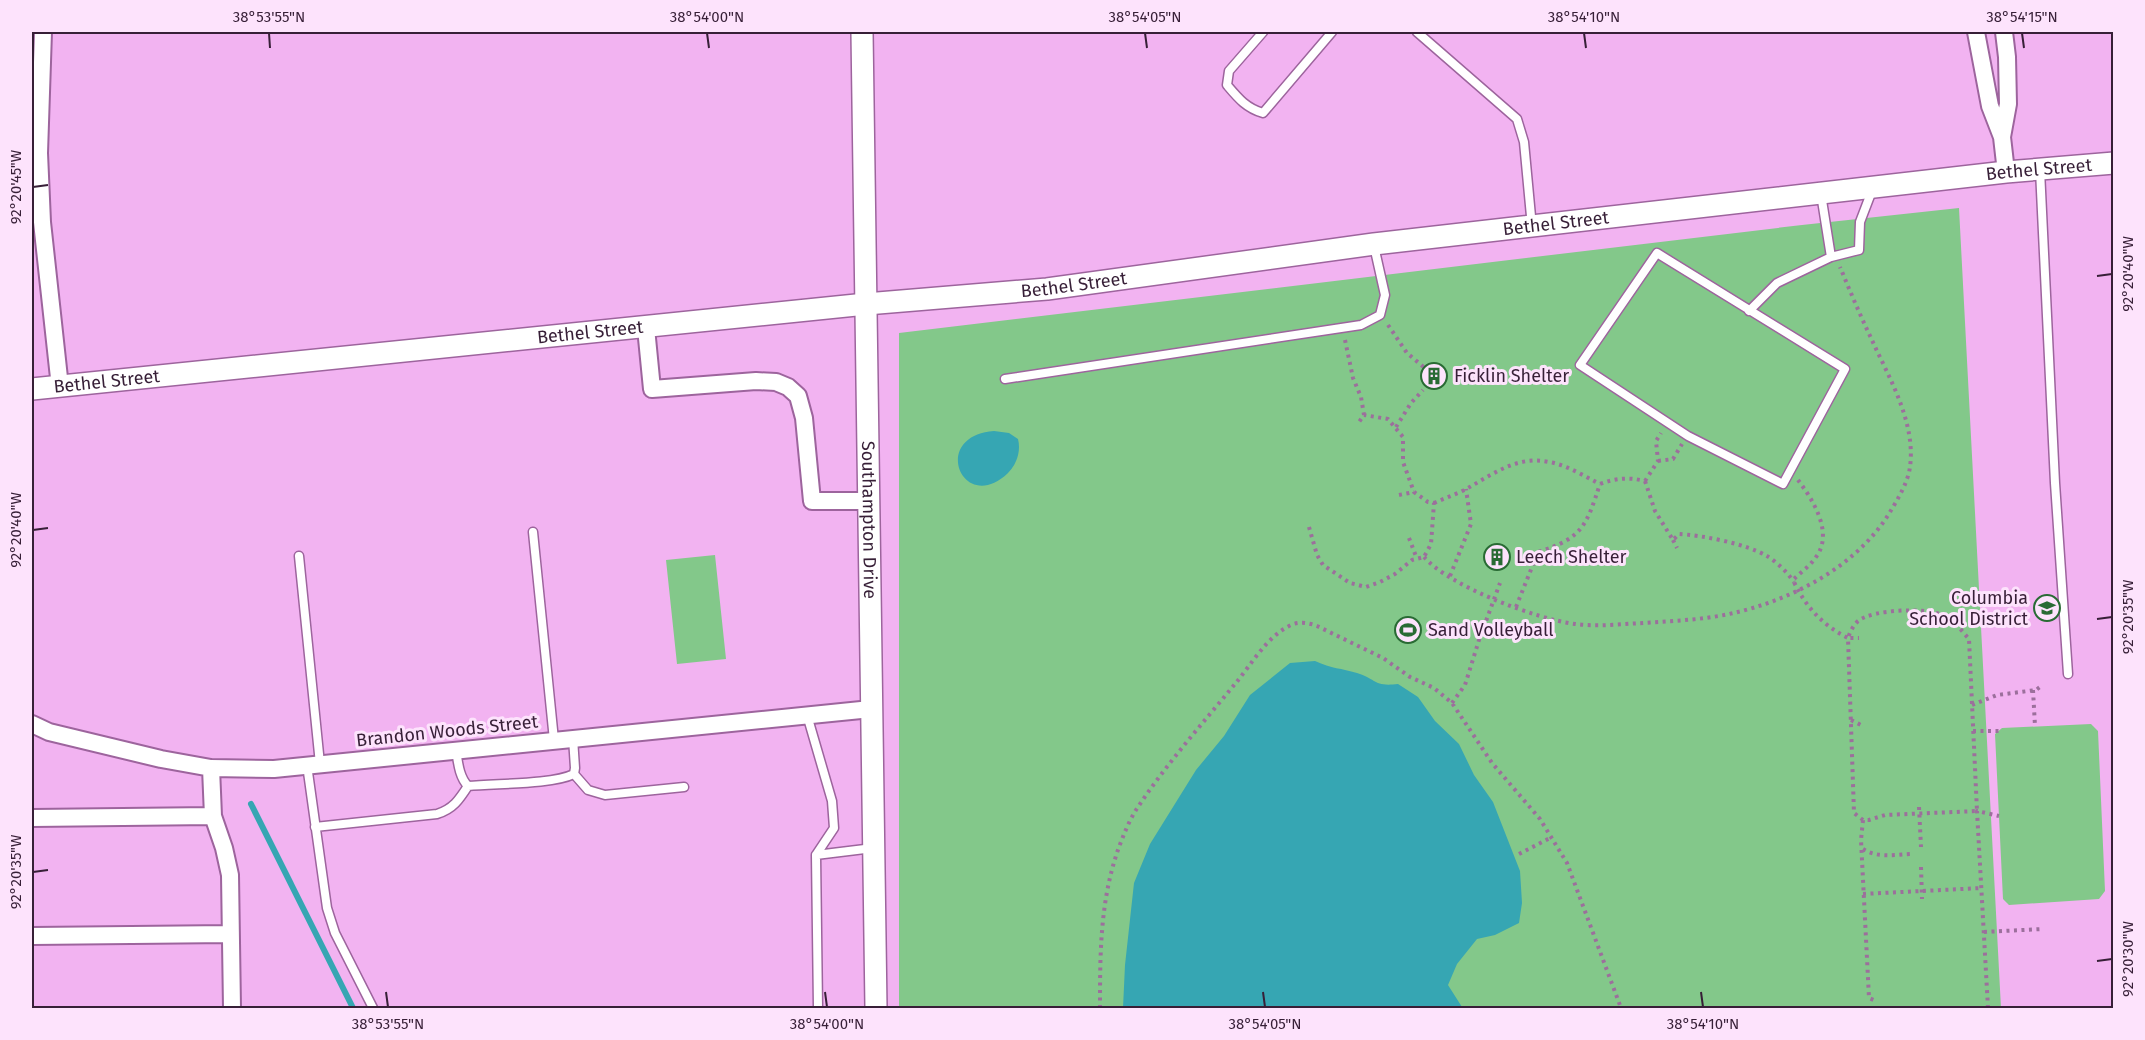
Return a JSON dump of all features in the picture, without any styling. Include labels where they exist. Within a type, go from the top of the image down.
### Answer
[{"type":"street","points":[[43,32],[39,153],[42,222],[60,387]]},
{"type":"street","name":"Southampton Drive","points":[[862,32],[876,1008]]},
{"type":"street","points":[[1976,32],[1989,106],[2002,136]]},
{"type":"street","points":[[2004,32],[2008,104],[2002,136],[2006,172]]},
{"type":"street","name":"Bethel Street","points":[[32,389],[866,304],[1047,289],[1374,244],[2006,172],[2114,164]]},
{"type":"street","points":[[646,328],[652,389],[756,381],[776,382],[788,387],[798,396],[804,418],[812,501],[869,501]]},
{"type":"street","name":"Brandon Woods Street","points":[[32,724],[49,732],[92,743],[211,768],[274,769],[871,709]]},
{"type":"street","points":[[211,768],[213,816],[230,875],[232,1008]]},
{"type":"street","points":[[32,818],[213,816]]},
{"type":"street","points":[[32,936],[230,934]]},
{"type":"lane","points":[[1263,32],[1229,71],[1227,85],[1239,100],[1252,110],[1263,113],[1332,32]]},
{"type":"lane","points":[[1417,32],[1517,119],[1524,142],[1532,227]]},
{"type":"lane","points":[[2040,170],[2055,483],[2068,674]]},
{"type":"lane","points":[[1749,311],[1777,283],[1833,256],[1859,250],[1860,222],[1873,188]]},
{"type":"lane","points":[[1821,194],[1833,256]]},
{"type":"lane","points":[[1005,379],[1361,324],[1380,315],[1385,295],[1374,244]]},
{"type":"lane","points":[[1657,253],[1749,311],[1845,369],[1783,484],[1688,436],[1580,365],[1657,253]]},
{"type":"lane","points":[[533,532],[554,740]]},
{"type":"lane","points":[[299,556],[314,765],[315,827],[327,908],[335,933],[373,1008]]},
{"type":"lane","points":[[807,715],[832,801],[834,828],[816,855],[818,1008]]},
{"type":"lane","points":[[573,738],[574,774]]},
{"type":"lane","points":[[456,750],[460,773],[464,783],[468,786],[537,781],[574,774]]},
{"type":"lane","points":[[574,774],[588,790],[605,795],[684,787]]},
{"type":"lane","points":[[315,827],[447,811],[456,805],[468,786]]},
{"type":"lane","points":[[816,855],[873,848]]},
{"type":"path","points":[[1424,557],[1437,569],[1494,600],[1576,624],[1677,621],[1729,614],[1777,600],[1798,591],[1858,551],[1881,528],[1898,499],[1910,468],[1910,439],[1902,408],[1833,256]]},
{"type":"path","points":[[1380,315],[1407,353],[1426,369]]},
{"type":"path","points":[[1342,327],[1353,378],[1361,397],[1364,415],[1359,422]]},
{"type":"path","points":[[1396,427],[1411,403],[1423,390]]},
{"type":"path","points":[[1364,415],[1388,419],[1396,427],[1403,437],[1403,462],[1414,492],[1428,502],[1434,503],[1466,489],[1492,472],[1524,460],[1549,461],[1574,470],[1600,484],[1615,479],[1633,478],[1645,481]]},
{"type":"path","points":[[1645,481],[1658,461],[1656,441],[1667,423]]},
{"type":"path","points":[[1658,461],[1673,459],[1688,436]]},
{"type":"path","points":[[1791,470],[1814,504],[1821,520],[1823,534],[1817,556],[1793,580]]},
{"type":"path","points":[[1645,481],[1655,511],[1677,548]]},
{"type":"path","points":[[1516,607],[1538,552],[1556,546],[1573,536],[1585,525],[1600,484]]},
{"type":"path","points":[[1450,576],[1471,524],[1466,489]]},
{"type":"path","points":[[1399,495],[1414,492]]},
{"type":"path","points":[[1309,527],[1317,555],[1323,565],[1350,582],[1366,586],[1395,574],[1412,560],[1424,557],[1431,544],[1434,503]]},
{"type":"path","points":[[1672,540],[1679,534],[1693,534],[1757,551],[1767,556],[1793,580],[1814,615],[1848,638],[1859,638]]},
{"type":"path","points":[[1409,538],[1417,559]]},
{"type":"path","points":[[1452,704],[1465,685],[1500,583]]},
{"type":"path","points":[[1988,1008],[1978,861],[1977,811],[1969,639],[1959,627],[1944,616],[1930,611],[1878,614],[1866,616],[1857,622],[1848,638],[1854,813],[1863,820],[1885,816],[1977,811],[1999,816]]},
{"type":"path","points":[[1100,1008],[1103,909],[1126,827],[1136,810],[1193,736],[1278,634],[1292,624],[1306,622],[1383,658],[1410,677],[1434,688],[1452,704],[1492,763],[1540,819],[1552,837],[1578,890],[1621,1008]]},
{"type":"path","points":[[1972,705],[1997,695],[2040,687]]},
{"type":"path","points":[[2033,690],[2035,726]]},
{"type":"path","points":[[1851,720],[1863,726]]},
{"type":"path","points":[[1973,731],[1999,731]]},
{"type":"path","points":[[1919,807],[1921,847]]},
{"type":"path","points":[[1863,820],[1861,840],[1869,998],[1876,1000]]},
{"type":"path","points":[[1519,854],[1552,837]]},
{"type":"path","points":[[1863,849],[1879,855],[1910,854]]},
{"type":"path","points":[[1921,867],[1922,899]]},
{"type":"path","points":[[1863,894],[1981,888]]},
{"type":"path","points":[[1984,932],[2042,929]]},
{"type":"shaded area","points":[[1959,208],[2001,1008],[899,1008],[899,333]]},
{"type":"shaded area","points":[[994,431],[1009,433],[1018,439],[1017,457],[1008,473],[992,484],[978,485],[967,480],[960,470],[958,458],[962,446],[974,436]]},
{"type":"shaded area","points":[[715,555],[726,659],[677,664],[666,560]]},
{"type":"shaded area","points":[[1315,661],[1363,675],[1379,683],[1398,684],[1418,697],[1435,721],[1459,744],[1474,775],[1493,802],[1520,871],[1522,903],[1519,923],[1495,935],[1477,939],[1457,964],[1448,985],[1462,1007],[1474,1008],[1123,1008],[1134,883],[1150,844],[1196,770],[1224,736],[1250,695],[1290,663]]},
{"type":"shaded area","points":[[2091,724],[2098,731],[2105,891],[2099,899],[2009,905],[2003,899],[1995,734],[2002,728]]},
{"type":"waterway","points":[[251,804],[353,1008]]},
{"type":"place","name":"Ficklin Shelter","points":[[1434,376]]},
{"type":"place","name":"Leech Shelter","points":[[1497,557]]},
{"type":"place","name":"Columbia School District","points":[[2047,608]]},
{"type":"place","name":"Sand Volleyball","points":[[1408,630]]}]
